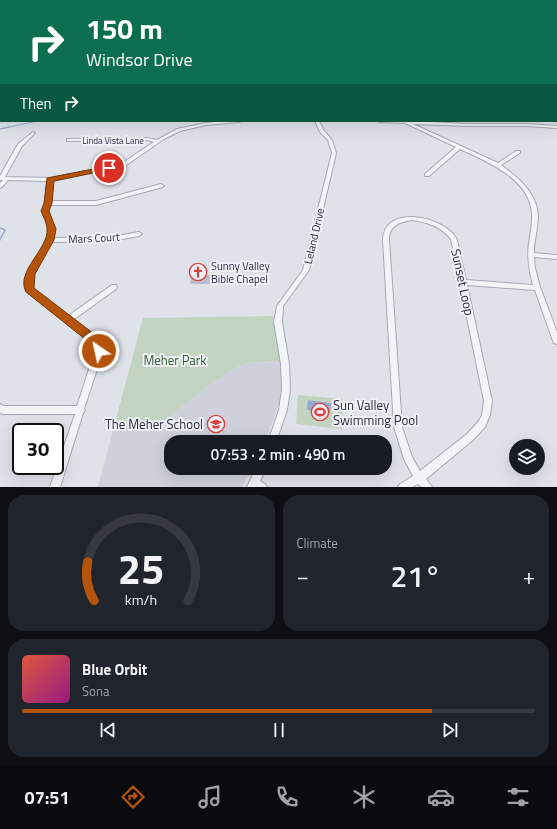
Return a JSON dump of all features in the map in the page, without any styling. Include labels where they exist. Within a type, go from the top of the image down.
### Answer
[{"type":"street","points":[[2,178],[50,180],[123,165],[157,141],[173,133],[192,126],[212,122]]},
{"type":"street","name":"Leland Drive","points":[[274,435],[283,410],[286,390],[285,364],[278,322],[280,306],[306,270],[334,153],[330,140],[322,132],[317,122]]},
{"type":"street","points":[[404,122],[557,127]]},
{"type":"street","points":[[404,122],[498,165],[519,182],[526,190],[533,205],[535,217],[531,255],[537,288],[555,329],[557,341]]},
{"type":"street","points":[[0,186],[2,178],[20,145],[33,133]]},
{"type":"street","name":"Linda Vista Lane","points":[[69,140],[147,139],[157,141]]},
{"type":"street","points":[[427,175],[458,148]]},
{"type":"street","points":[[498,165],[518,152]]},
{"type":"street","points":[[50,180],[48,203],[45,211],[52,229],[50,240],[30,274],[29,289],[94,340],[99,351],[55,487]]},
{"type":"street","points":[[48,203],[96,203],[160,186]]},
{"type":"street","name":"Sunset Loop","points":[[419,478],[470,437],[482,424],[488,408],[488,401],[456,245],[446,229],[430,221],[416,220],[398,222],[389,229],[387,234],[388,259],[398,427],[408,459],[419,478],[427,487]]},
{"type":"street","name":"Mars Court","points":[[50,240],[112,239],[139,234]]},
{"type":"street","points":[[531,255],[557,257]]},
{"type":"street","points":[[463,282],[537,288]]},
{"type":"street","points":[[68,319],[114,287]]},
{"type":"street","points":[[0,408],[3,410],[81,410]]},
{"type":"street","points":[[256,486],[259,475]]},
{"type":"street","points":[[403,487],[419,478]]},
{"type":"shaded area","name":"The Meher School","points":[[280,361],[283,394],[268,435],[164,435],[164,475],[249,475],[242,487],[98,487],[113,430],[158,426],[208,386],[239,366],[250,362]]},
{"type":"green space","name":"Meher Park","points":[[273,316],[280,361],[250,362],[239,366],[208,386],[158,426],[113,430],[143,318]]},
{"type":"green space","name":"Sun Valley Swimming Pool","points":[[298,395],[343,399],[342,429],[296,424]]},
{"type":"water","points":[[308,400],[331,403],[330,414],[327,412],[307,410]]},
{"type":"building","name":"Sunny Valley Bible Chapel","points":[[193,265],[206,265],[204,275],[214,275],[213,284],[190,284]]},
{"type":"waterway","points":[[51,0],[56,0]]},
{"type":"waterway","points":[[5,128],[32,122]]},
{"type":"waterway","points":[[0,129],[9,127]]},
{"type":"waterway","points":[[0,228],[5,230],[0,240]]},
{"type":"place","name":"Sunny Valley Bible Chapel","points":[[198,272]]},
{"type":"place","name":"Sun Valley Swimming Pool","points":[[320,412]]},
{"type":"place","name":"The Meher School","points":[[216,424]]},
{"type":"route","points":[[99,351],[94,340],[29,289],[30,274],[50,240],[52,229],[45,211],[48,203],[50,180],[109,168]]}]
